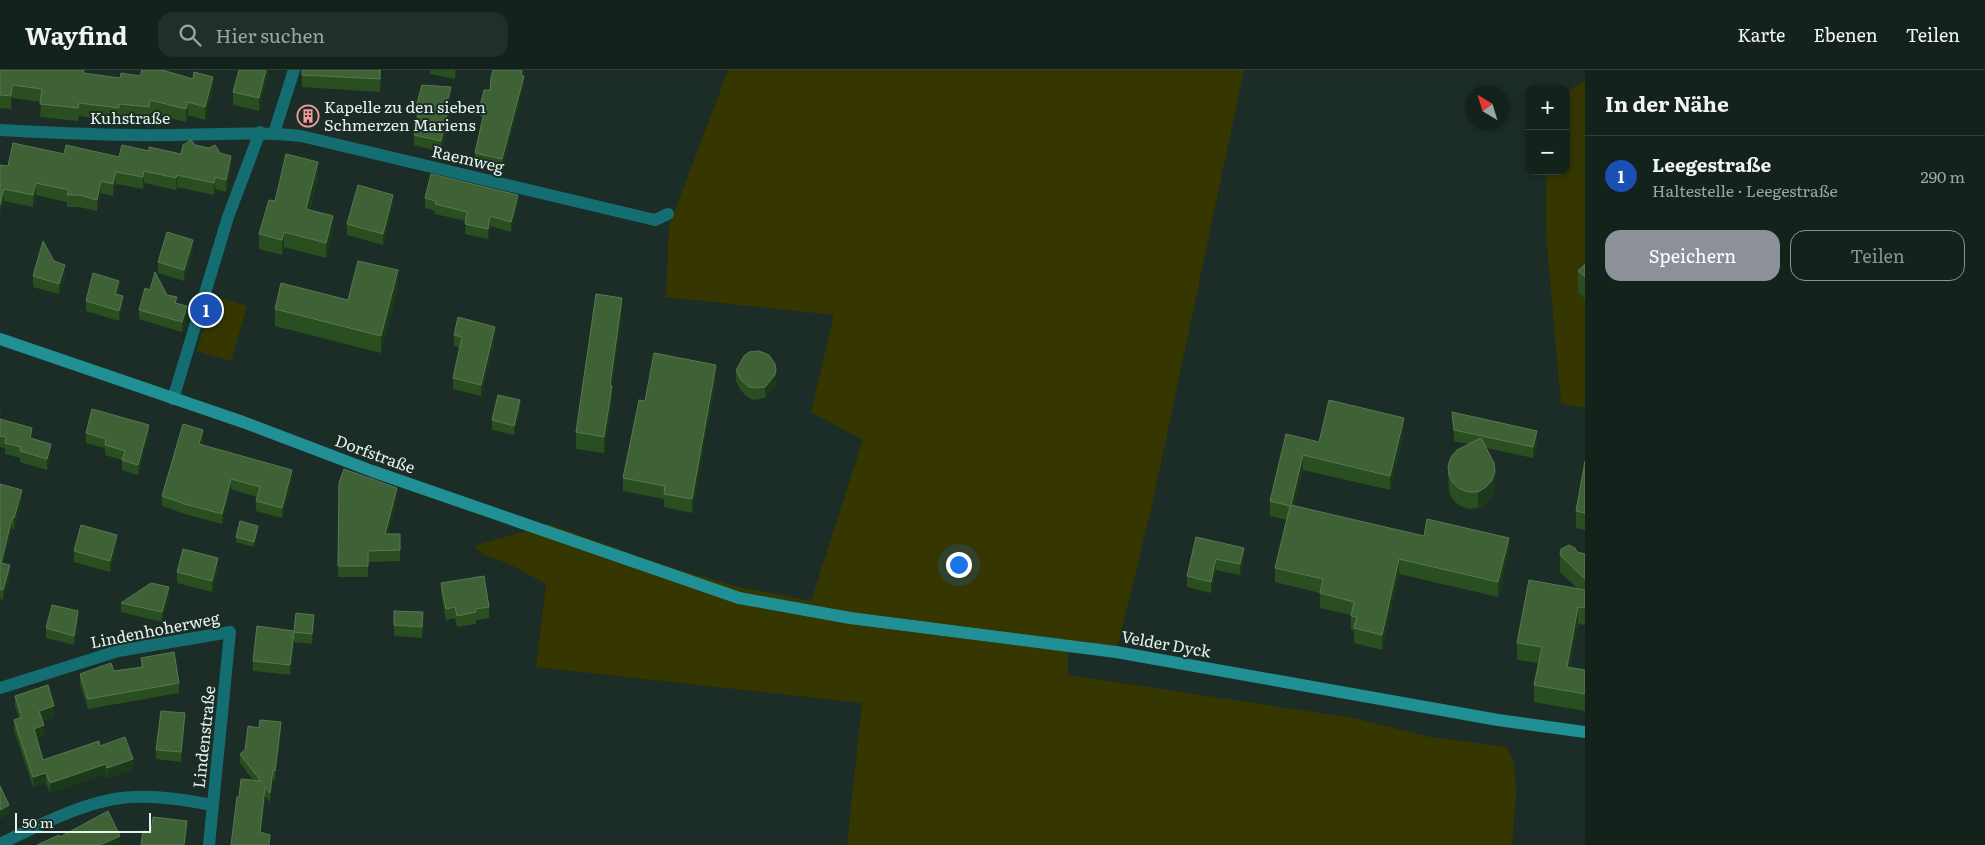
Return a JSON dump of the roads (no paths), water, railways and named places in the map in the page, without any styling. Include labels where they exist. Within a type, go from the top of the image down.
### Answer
[{"type":"main road","name":"Dorfstraße","points":[[0,339],[243,422],[372,470],[739,598]]},
{"type":"main road","name":"Velder Dyck","points":[[739,598],[850,618],[1116,652],[1498,720],[1585,732]]},
{"type":"street","points":[[274,133],[294,70]]},
{"type":"street","name":"Kuhstraße","points":[[0,130],[159,135],[260,132]]},
{"type":"street","points":[[173,399],[228,217],[260,132]]},
{"type":"street","name":"Raemweg","points":[[260,132],[301,136],[656,220],[668,214]]},
{"type":"street","name":"Lindenhoherweg","points":[[0,688],[118,651],[230,632]]},
{"type":"street","name":"Lindenstraße","points":[[209,845],[230,632]]},
{"type":"street","points":[[0,844],[48,820],[93,804],[131,796],[168,797],[213,805]]},
{"type":"place","name":"Kapelle zu den sieben Schmerzen Mariens","points":[[308,116]]},
{"type":"place","name":"Leegestraße","points":[[206,310]]}]
